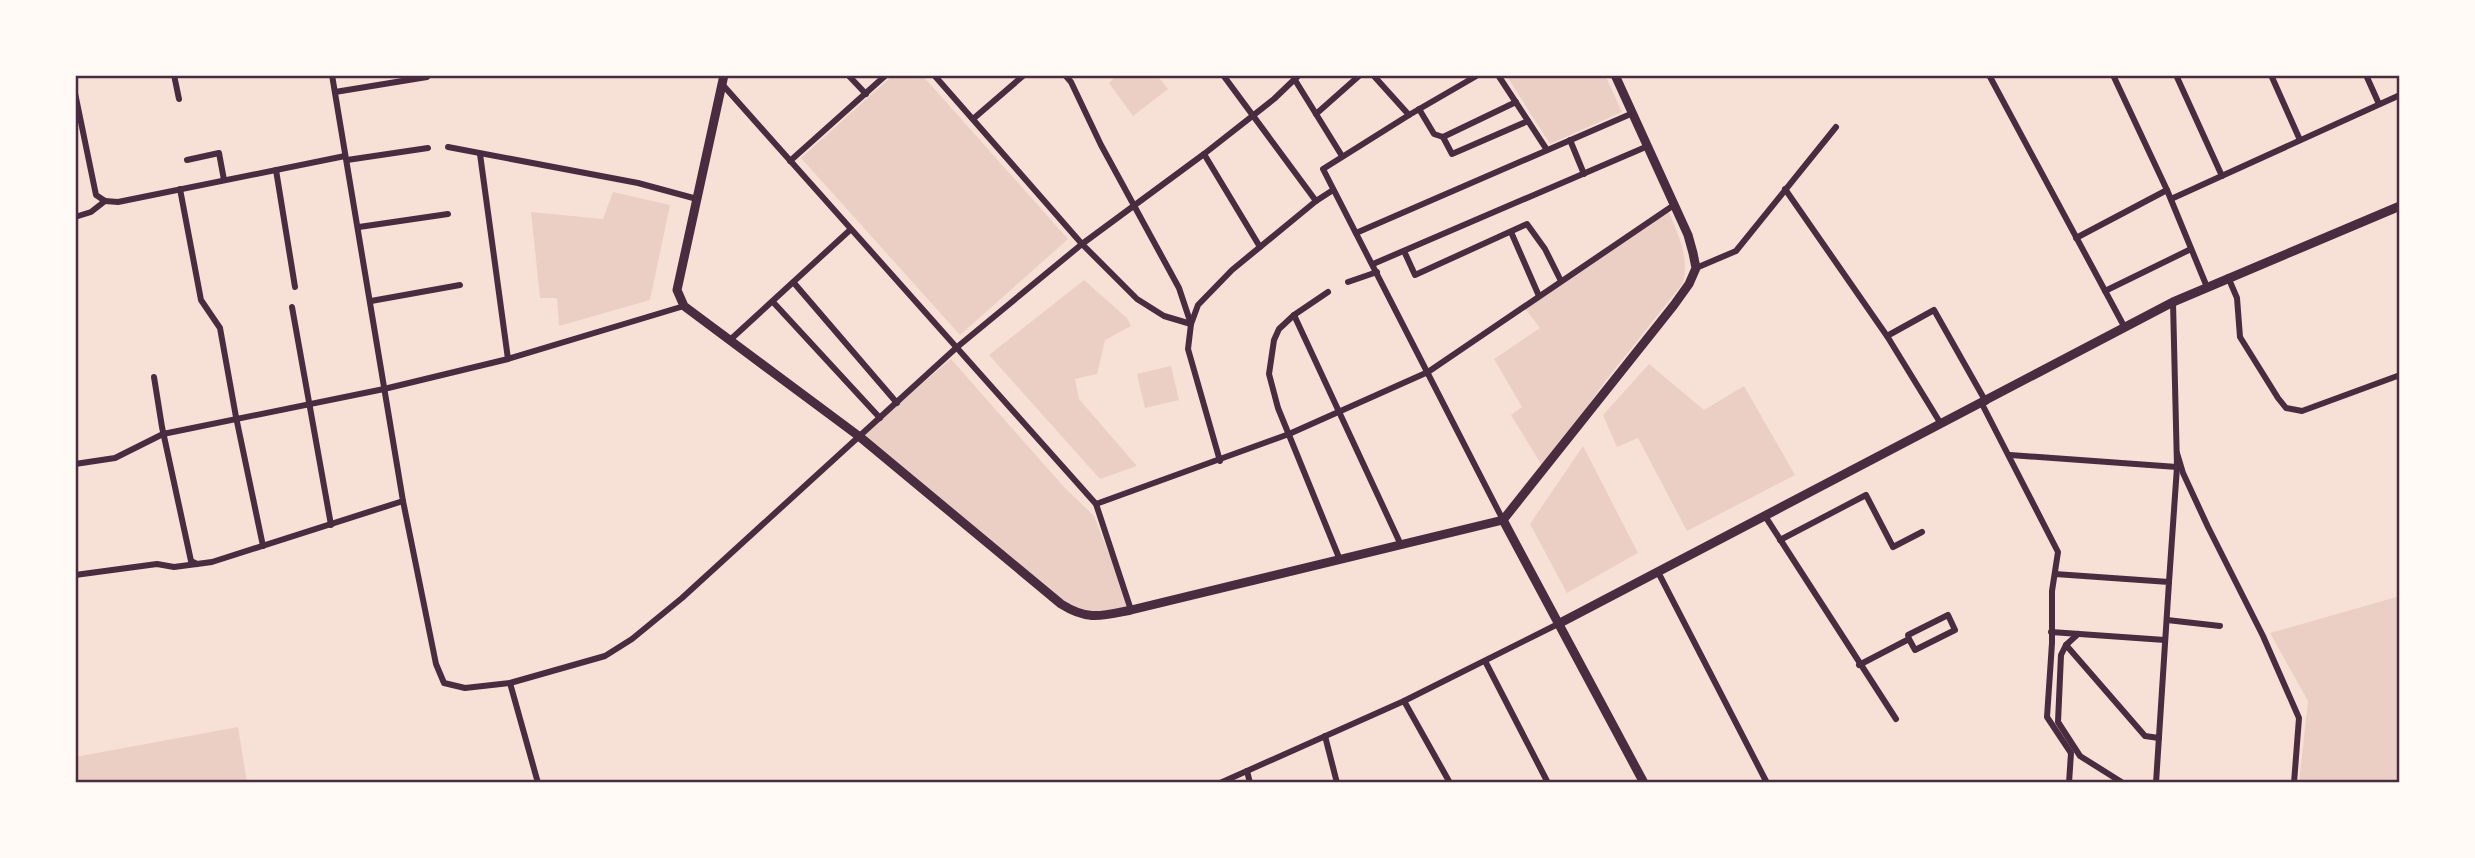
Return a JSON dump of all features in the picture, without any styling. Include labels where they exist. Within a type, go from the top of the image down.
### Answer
[{"type":"main road","points":[[723,80],[677,290],[684,306],[860,437],[1069,609],[1077,614],[1100,617],[1503,520],[1689,284],[1696,268],[1688,235],[1618,76]]},
{"type":"main road","points":[[1560,623],[2173,302],[2400,205]]},
{"type":"main road","points":[[1503,520],[1644,783]]},
{"type":"street","points":[[174,75],[179,99]]},
{"type":"street","points":[[332,75],[403,501],[436,664],[444,683],[465,688],[510,683],[605,656],[632,639],[682,598],[956,348],[1082,244],[1204,154],[1297,77],[1305,96],[1342,156]]},
{"type":"street","points":[[848,75],[866,94]]},
{"type":"street","points":[[790,161],[886,75]]},
{"type":"street","points":[[934,75],[1082,244],[1137,299],[1164,316],[1191,324]]},
{"type":"street","points":[[973,119],[1024,75]]},
{"type":"street","points":[[1065,75],[1179,288],[1191,324]]},
{"type":"street","points":[[1070,82],[1079,75]]},
{"type":"street","points":[[1223,75],[1316,201]]},
{"type":"street","points":[[1316,114],[1360,75]]},
{"type":"street","points":[[1373,75],[1409,115]]},
{"type":"street","points":[[1478,75],[1323,169],[1503,520]]},
{"type":"street","points":[[1498,75],[1547,150]]},
{"type":"street","points":[[1989,75],[2125,328]]},
{"type":"street","points":[[2113,75],[2171,199],[2207,287]]},
{"type":"street","points":[[2176,75],[2222,176]]},
{"type":"street","points":[[2271,75],[2300,140]]},
{"type":"street","points":[[2366,75],[2379,104]]},
{"type":"street","points":[[335,92],[427,77]]},
{"type":"street","points":[[723,80],[850,230],[1096,504],[1131,610]]},
{"type":"street","points":[[75,93],[96,195],[105,201],[118,202],[346,158],[428,148]]},
{"type":"street","points":[[2171,199],[2400,95]]},
{"type":"street","points":[[1443,137],[1516,102]]},
{"type":"street","points":[[1419,109],[1434,134],[1443,137],[1452,154],[1528,121]]},
{"type":"street","points":[[1356,233],[1633,113]]},
{"type":"street","points":[[1696,268],[1736,251],[1836,127]]},
{"type":"street","points":[[1570,140],[1584,174]]},
{"type":"street","points":[[1373,264],[1648,146]]},
{"type":"street","points":[[448,147],[638,183],[697,199]]},
{"type":"street","points":[[187,160],[219,153],[224,180]]},
{"type":"street","points":[[480,154],[508,359]]},
{"type":"street","points":[[1204,154],[1260,247]]},
{"type":"street","points":[[276,170],[295,287]]},
{"type":"street","points":[[180,189],[201,300],[220,328],[263,546]]},
{"type":"street","points":[[1785,189],[1887,336],[1941,424]]},
{"type":"street","points":[[1220,461],[1188,349],[1191,324],[1198,305],[1232,270],[1316,201],[1334,190]]},
{"type":"street","points":[[2076,238],[2167,190]]},
{"type":"street","points":[[75,217],[91,212],[105,201]]},
{"type":"street","points":[[1096,504],[1289,434],[1428,372],[1674,205]]},
{"type":"street","points":[[359,227],[447,214]]},
{"type":"street","points":[[1404,251],[1415,275],[1527,224],[1545,249],[1561,281]]},
{"type":"street","points":[[730,340],[850,230]]},
{"type":"street","points":[[1511,232],[1539,296]]},
{"type":"street","points":[[2105,291],[2191,249]]},
{"type":"street","points":[[1348,282],[1377,272]]},
{"type":"street","points":[[2228,277],[2237,298],[2240,337],[2286,408],[2302,411],[2400,375]]},
{"type":"street","points":[[794,283],[897,403]]},
{"type":"street","points":[[371,301],[460,285]]},
{"type":"street","points":[[1328,292],[1294,315],[1279,329],[1274,340],[1269,374],[1272,393],[1340,560]]},
{"type":"street","points":[[774,302],[880,418]]},
{"type":"street","points":[[2156,783],[2177,467],[2173,302]]},
{"type":"street","points":[[75,464],[115,458],[163,434],[384,389],[508,359],[684,306]]},
{"type":"street","points":[[292,307],[331,525]]},
{"type":"street","points":[[1887,336],[1934,310],[2058,552],[2052,591],[2047,717],[2071,753],[2069,783]]},
{"type":"street","points":[[1294,315],[1401,545]]},
{"type":"street","points":[[154,377],[163,434],[191,561],[199,565]]},
{"type":"street","points":[[2177,453],[2198,506],[2263,636],[2299,718],[2294,783]]},
{"type":"street","points":[[2010,456],[2177,467]]},
{"type":"street","points":[[1780,540],[1866,495],[1893,547],[1922,532]]},
{"type":"street","points":[[75,575],[157,564],[199,565],[403,501]]},
{"type":"street","points":[[1765,516],[1896,719]]},
{"type":"street","points":[[1658,572],[1767,783]]},
{"type":"street","points":[[2055,574],[2169,582]]},
{"type":"street","points":[[1948,615],[1955,630],[1915,650],[1909,639],[1908,635],[1948,615]]},
{"type":"street","points":[[2167,620],[2220,626]]},
{"type":"street","points":[[1220,783],[1404,701],[1560,623]]},
{"type":"street","points":[[2051,632],[2165,640]]},
{"type":"street","points":[[2078,634],[2061,654],[2058,722],[2081,756],[2123,783]]},
{"type":"street","points":[[1859,665],[1909,639]]},
{"type":"street","points":[[2066,645],[2144,736],[2159,738]]},
{"type":"street","points":[[1485,661],[1548,783]]},
{"type":"street","points":[[510,683],[538,783]]},
{"type":"street","points":[[1404,701],[1450,783]]},
{"type":"street","points":[[1325,736],[1337,783]]},
{"type":"street","points":[[1247,771],[1250,783]]},
{"type":"shaded area","points":[[893,75],[922,75],[1068,239],[960,335],[801,158]]},
{"type":"shaded area","points":[[1117,75],[1157,75],[1168,89],[1133,116],[1109,83]]},
{"type":"shaded area","points":[[1506,75],[1605,75],[1622,112],[1550,144]]},
{"type":"shaded area","points":[[613,192],[670,205],[650,300],[559,326],[557,298],[540,298],[531,212],[603,219]]},
{"type":"shaded area","points":[[1669,212],[1684,255],[1683,283],[1603,384],[1544,469],[1511,415],[1522,407],[1494,359],[1540,328],[1524,307]]},
{"type":"shaded area","points":[[1084,280],[1127,318],[1131,326],[1105,340],[1097,374],[1075,379],[1079,399],[1137,466],[1100,479],[989,355]]},
{"type":"shaded area","points":[[951,359],[1064,487],[1094,516],[1131,610],[1077,614],[860,437]]},
{"type":"shaded area","points":[[1649,364],[1704,410],[1744,386],[1795,475],[1687,531],[1638,438],[1617,447],[1603,415]]},
{"type":"shaded area","points":[[1171,366],[1179,400],[1145,408],[1137,374]]},
{"type":"shaded area","points":[[1583,446],[1638,553],[1567,593],[1530,524]]},
{"type":"shaded area","points":[[2400,596],[2400,783],[2299,783],[2308,701],[2270,633]]},
{"type":"shaded area","points":[[238,727],[247,783],[75,783],[75,757]]}]
